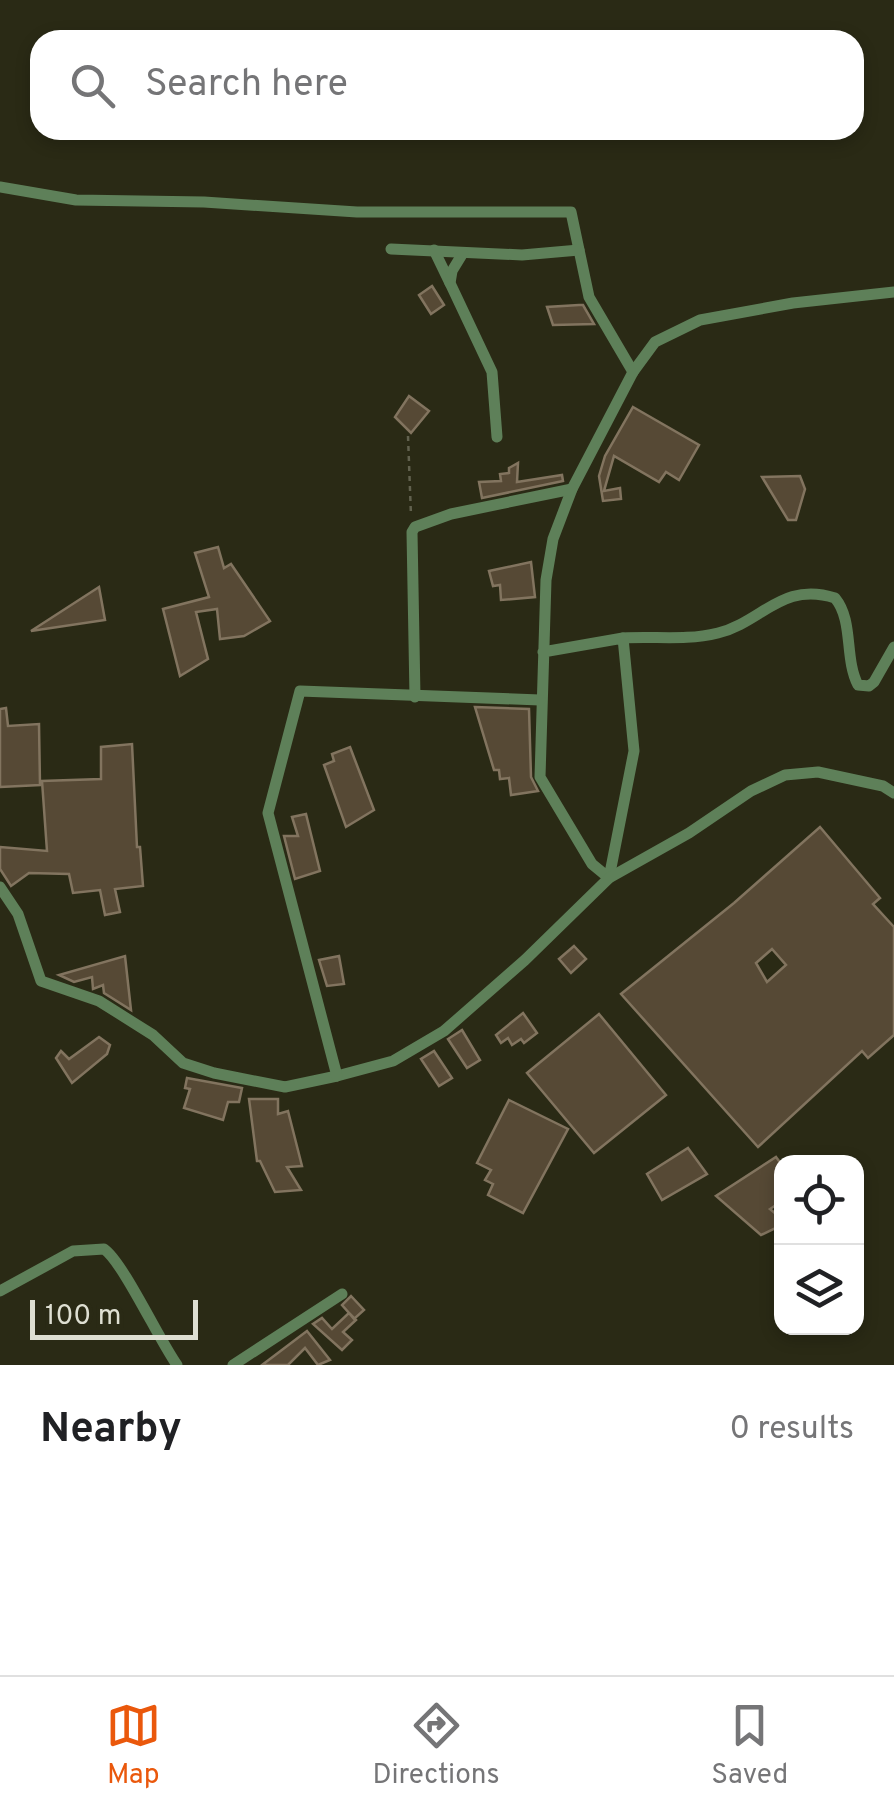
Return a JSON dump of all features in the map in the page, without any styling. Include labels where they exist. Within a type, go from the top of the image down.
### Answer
[{"type":"street","points":[[0,187],[76,200],[204,202],[357,212],[571,212],[589,297],[634,372]]},
{"type":"street","points":[[391,249],[522,255],[579,250]]},
{"type":"street","points":[[434,250],[492,372],[497,437]]},
{"type":"street","points":[[450,283],[463,253]]},
{"type":"street","points":[[608,878],[592,864],[540,777],[548,558],[572,488],[634,372],[655,342],[700,320],[794,302],[894,292]]},
{"type":"street","points":[[415,697],[412,532],[420,524],[440,517],[572,488]]},
{"type":"street","points":[[543,652],[624,638],[685,640],[743,624],[776,600],[815,594],[835,598],[842,606],[850,664],[858,686],[874,682],[894,647]]},
{"type":"street","points":[[608,878],[634,751],[624,638]]},
{"type":"street","points":[[336,1076],[268,813],[300,691],[540,700]]},
{"type":"street","points":[[0,887],[18,914],[41,982],[99,1001],[153,1034],[184,1063],[249,1082],[285,1087],[392,1061],[444,1031],[525,960],[608,878],[688,833],[750,791],[784,775],[818,772],[883,786],[894,792]]},
{"type":"street","points":[[0,1290],[73,1251],[104,1249],[118,1264],[150,1325],[177,1365]]},
{"type":"street","points":[[233,1365],[342,1294]]},
{"type":"path","points":[[408,436],[412,532]]},
{"type":"building","points":[[432,286],[444,305],[431,314],[419,295]]},
{"type":"building","points":[[583,305],[594,324],[553,325],[547,307]]},
{"type":"building","points":[[409,396],[429,411],[411,433],[395,417]]},
{"type":"building","points":[[633,407],[699,445],[679,480],[666,472],[659,482],[614,456],[604,491],[620,488],[621,499],[603,501],[599,476],[605,456]]},
{"type":"building","points":[[518,463],[517,482],[562,475],[563,481],[482,498],[479,482],[501,481],[500,474],[509,473],[509,468]]},
{"type":"building","points":[[800,476],[805,489],[796,520],[788,520],[762,477]]},
{"type":"building","points":[[218,547],[224,568],[231,564],[270,621],[244,636],[220,639],[217,609],[196,612],[208,659],[180,676],[163,609],[209,597],[195,553]]},
{"type":"building","points":[[531,562],[535,597],[501,600],[500,585],[493,586],[489,571]]},
{"type":"building","points":[[99,587],[105,620],[31,631]]},
{"type":"building","points":[[475,707],[529,709],[531,777],[538,791],[511,795],[509,778],[500,779],[499,770],[494,770]]},
{"type":"building","points":[[6,708],[8,726],[39,724],[40,785],[0,787],[0,709]]},
{"type":"building","points":[[132,744],[143,886],[115,889],[120,912],[105,915],[100,890],[73,893],[69,874],[29,873],[11,886],[0,869],[0,847],[47,851],[42,781],[101,779],[101,747]]},
{"type":"building","points":[[350,747],[374,810],[346,827],[324,765],[334,761],[332,754]]},
{"type":"building","points":[[306,814],[320,871],[295,879],[284,836],[298,836],[292,817]]},
{"type":"building","points":[[820,827],[880,898],[873,904],[894,927],[894,1035],[868,1058],[862,1051],[758,1147],[621,994]],"holes":[[[772,949],[786,965],[767,982],[756,963]]]},
{"type":"building","points":[[574,946],[586,959],[571,973],[559,959]]},
{"type":"building","points":[[125,956],[131,1010],[104,993],[103,985],[93,989],[92,977],[74,982],[59,975]]},
{"type":"building","points":[[339,956],[344,984],[327,986],[319,960]]},
{"type":"building","points":[[523,1013],[537,1033],[524,1043],[521,1039],[512,1045],[508,1038],[501,1043],[496,1035]]},
{"type":"building","points":[[599,1014],[666,1095],[594,1153],[527,1073]]},
{"type":"building","points":[[462,1030],[480,1060],[467,1068],[448,1039]]},
{"type":"building","points":[[99,1037],[110,1045],[107,1054],[72,1083],[56,1058],[61,1051],[69,1059]]},
{"type":"building","points":[[434,1051],[452,1078],[439,1086],[421,1059]]},
{"type":"building","points":[[187,1078],[242,1088],[239,1102],[228,1102],[223,1120],[184,1108],[190,1089],[185,1088]]},
{"type":"building","points":[[249,1099],[278,1099],[278,1114],[288,1111],[302,1166],[287,1167],[301,1190],[275,1192],[257,1161]]},
{"type":"building","points":[[509,1100],[568,1129],[523,1213],[488,1195],[493,1184],[485,1180],[491,1170],[477,1163]]},
{"type":"building","points":[[688,1148],[707,1174],[662,1200],[647,1174]]},
{"type":"building","points":[[774,1158],[774,1206],[770,1209],[774,1212],[774,1229],[761,1235],[716,1196]]},
{"type":"building","points":[[351,1296],[364,1310],[343,1332],[352,1340],[342,1350],[313,1324],[322,1318],[332,1329],[349,1313],[342,1305]]},
{"type":"building","points":[[307,1331],[330,1360],[318,1365],[305,1348],[288,1365],[262,1365]]}]
